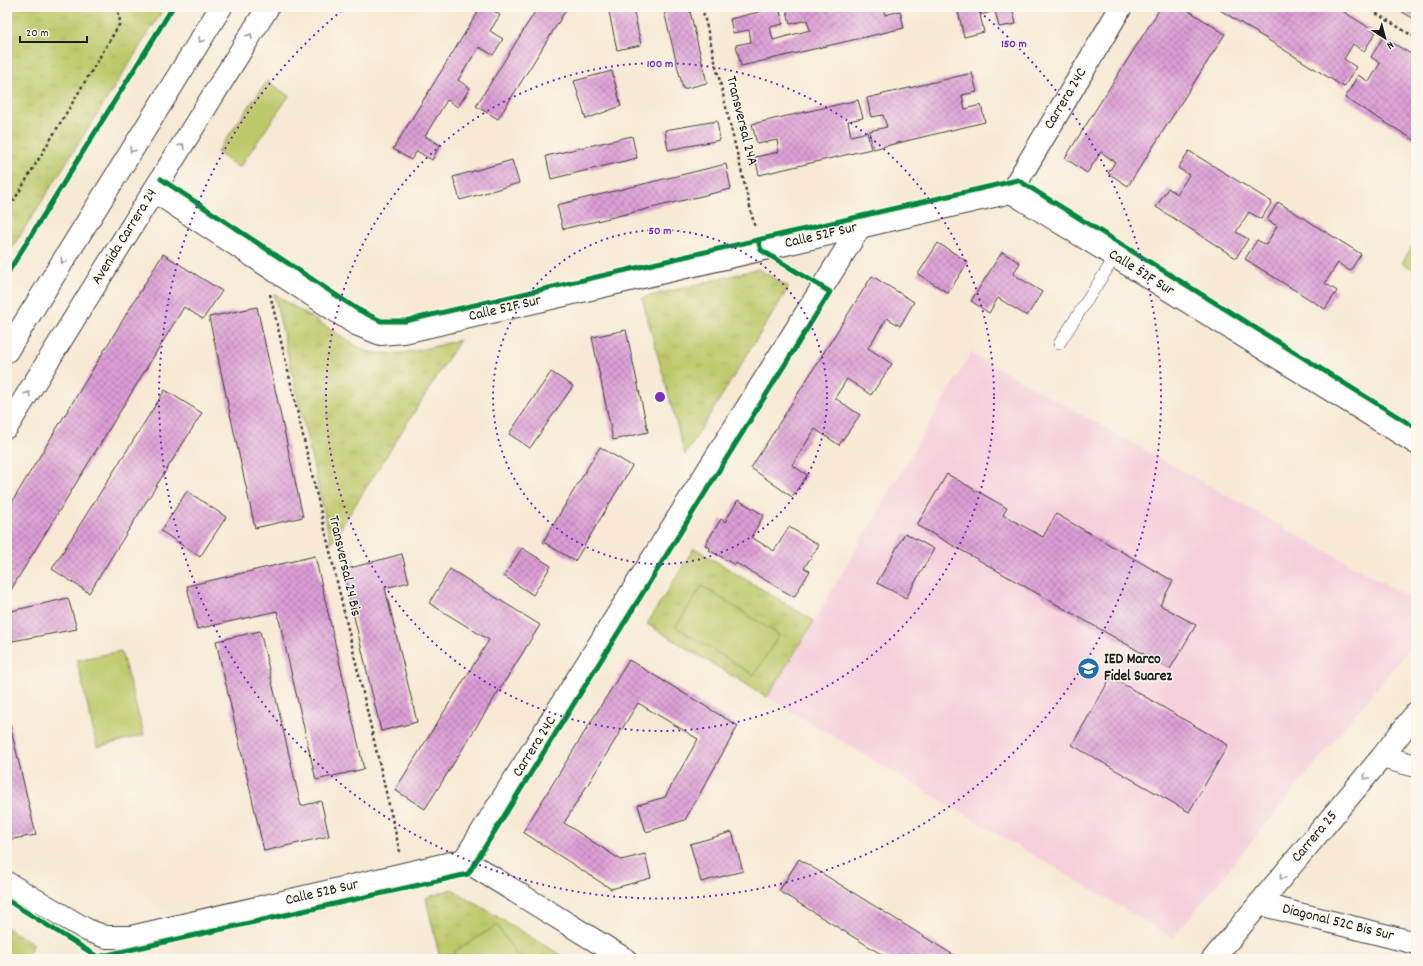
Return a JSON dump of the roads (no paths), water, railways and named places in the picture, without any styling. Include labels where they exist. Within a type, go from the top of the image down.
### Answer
[{"type":"street","points":[[7,351],[221,7]]},
{"type":"street","name":"Avenida Carrera 24","points":[[7,427],[268,7]]},
{"type":"street","name":"Carrera 24C","points":[[1011,192],[1121,7]]},
{"type":"street","name":"Calle 52F Sur","points":[[154,191],[356,324],[381,334],[404,332],[759,245],[860,227],[1011,192],[1416,443]]},
{"type":"street","name":"Carrera 24C","points":[[464,860],[860,227]]},
{"type":"street","name":"Carrera 25","points":[[1213,959],[1382,757],[1416,714]]},
{"type":"street","points":[[1382,757],[1416,766]]},
{"type":"street","points":[[464,860],[625,959]]},
{"type":"street","name":"Calle 52B Sur","points":[[7,883],[87,930],[106,938],[131,938],[464,860]]},
{"type":"street","name":"Diagonal 52C Bis Sur","points":[[1260,904],[1416,943]]},
{"type":"lane","points":[[1059,344],[1115,257]]},
{"type":"place","name":"IED Marco Fidel Suarez","points":[[1089,669]]}]
